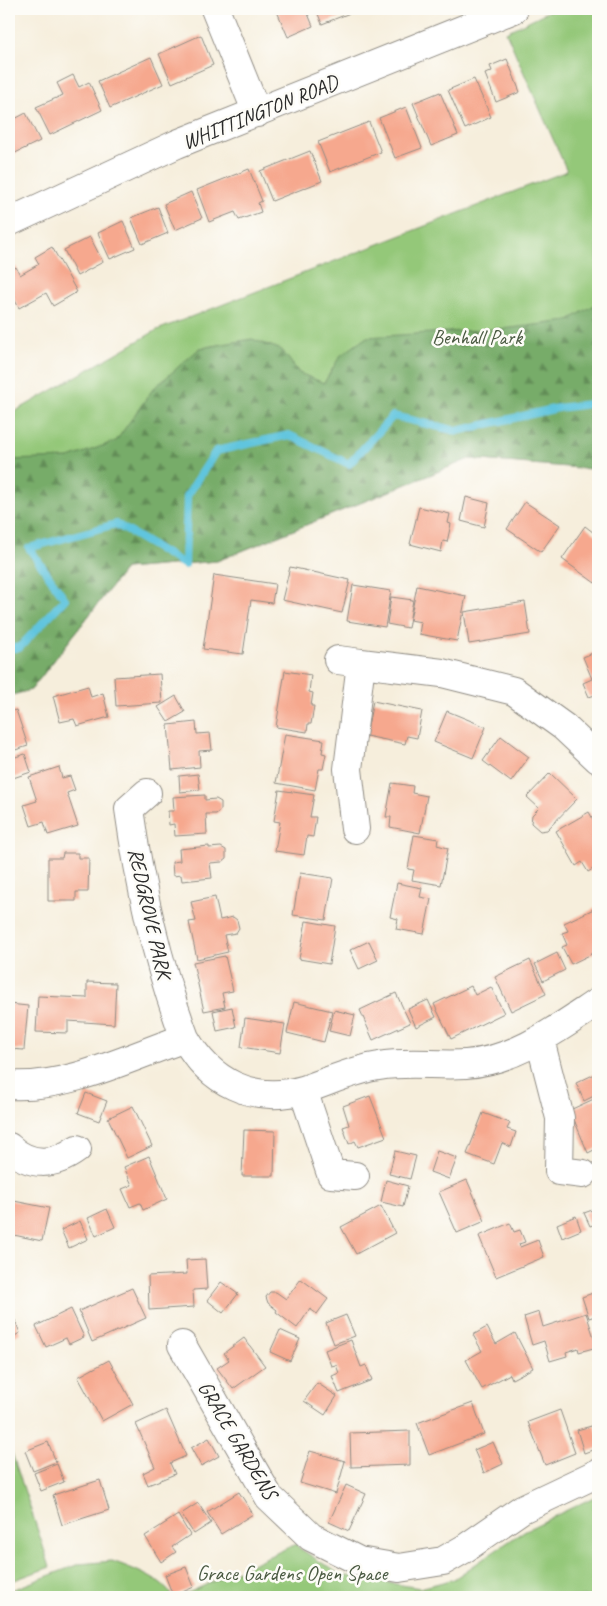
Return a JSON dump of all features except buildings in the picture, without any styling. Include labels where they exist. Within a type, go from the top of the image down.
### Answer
[{"type":"street","points":[[215,9],[257,114]]},
{"type":"street","name":"WHITTINGTON ROAD","points":[[9,222],[160,152],[514,9]]},
{"type":"street","points":[[355,829],[348,769],[350,661],[442,672],[514,691],[564,727],[598,760]]},
{"type":"street","name":"REDGROVE PARK","points":[[147,793],[129,809],[136,860],[159,960],[185,1038],[196,1056],[222,1080],[238,1088],[271,1094],[303,1090],[377,1066],[400,1063],[466,1064],[491,1059],[540,1040],[598,1002]]},
{"type":"street","points":[[9,1085],[27,1086],[58,1083],[185,1038]]},
{"type":"street","points":[[540,1040],[560,1118],[559,1171],[583,1174]]},
{"type":"street","points":[[303,1090],[331,1174],[355,1176]]},
{"type":"street","points":[[9,1147],[29,1161],[42,1163],[60,1160],[77,1149]]},
{"type":"street","name":"GRACE GARDENS","points":[[182,1345],[269,1496],[311,1537],[359,1561],[399,1568],[443,1560],[464,1549],[522,1509],[598,1473]]},
{"type":"green space","name":"Benhall Park","points":[[553,9],[598,9],[598,469],[469,459],[217,561],[125,569],[31,690],[9,693],[9,415],[157,330],[567,171],[506,32]]},
{"type":"green space","name":"Benhall Park","points":[[598,303],[598,475],[591,469],[469,459],[217,561],[125,569],[31,690],[9,696],[9,460],[69,458],[116,441],[153,389],[200,348],[252,339],[282,350],[299,373],[324,383],[340,356],[367,337],[511,328],[567,321]]},
{"type":"green space","points":[[9,1444],[50,1567],[9,1582]]},
{"type":"green space","name":"Grace Gardens Open Space","points":[[598,1495],[598,1597],[179,1597],[296,1544],[299,1548],[341,1575],[420,1588],[454,1579],[524,1531]]},
{"type":"green space","points":[[112,1561],[154,1580],[162,1585],[172,1597],[9,1597],[9,1591],[79,1564]]},
{"type":"waterway","points":[[9,648],[19,648],[65,599],[29,548],[116,524],[185,565],[187,496],[216,451],[289,435],[349,464],[393,416],[457,431],[558,408],[598,403]]}]
